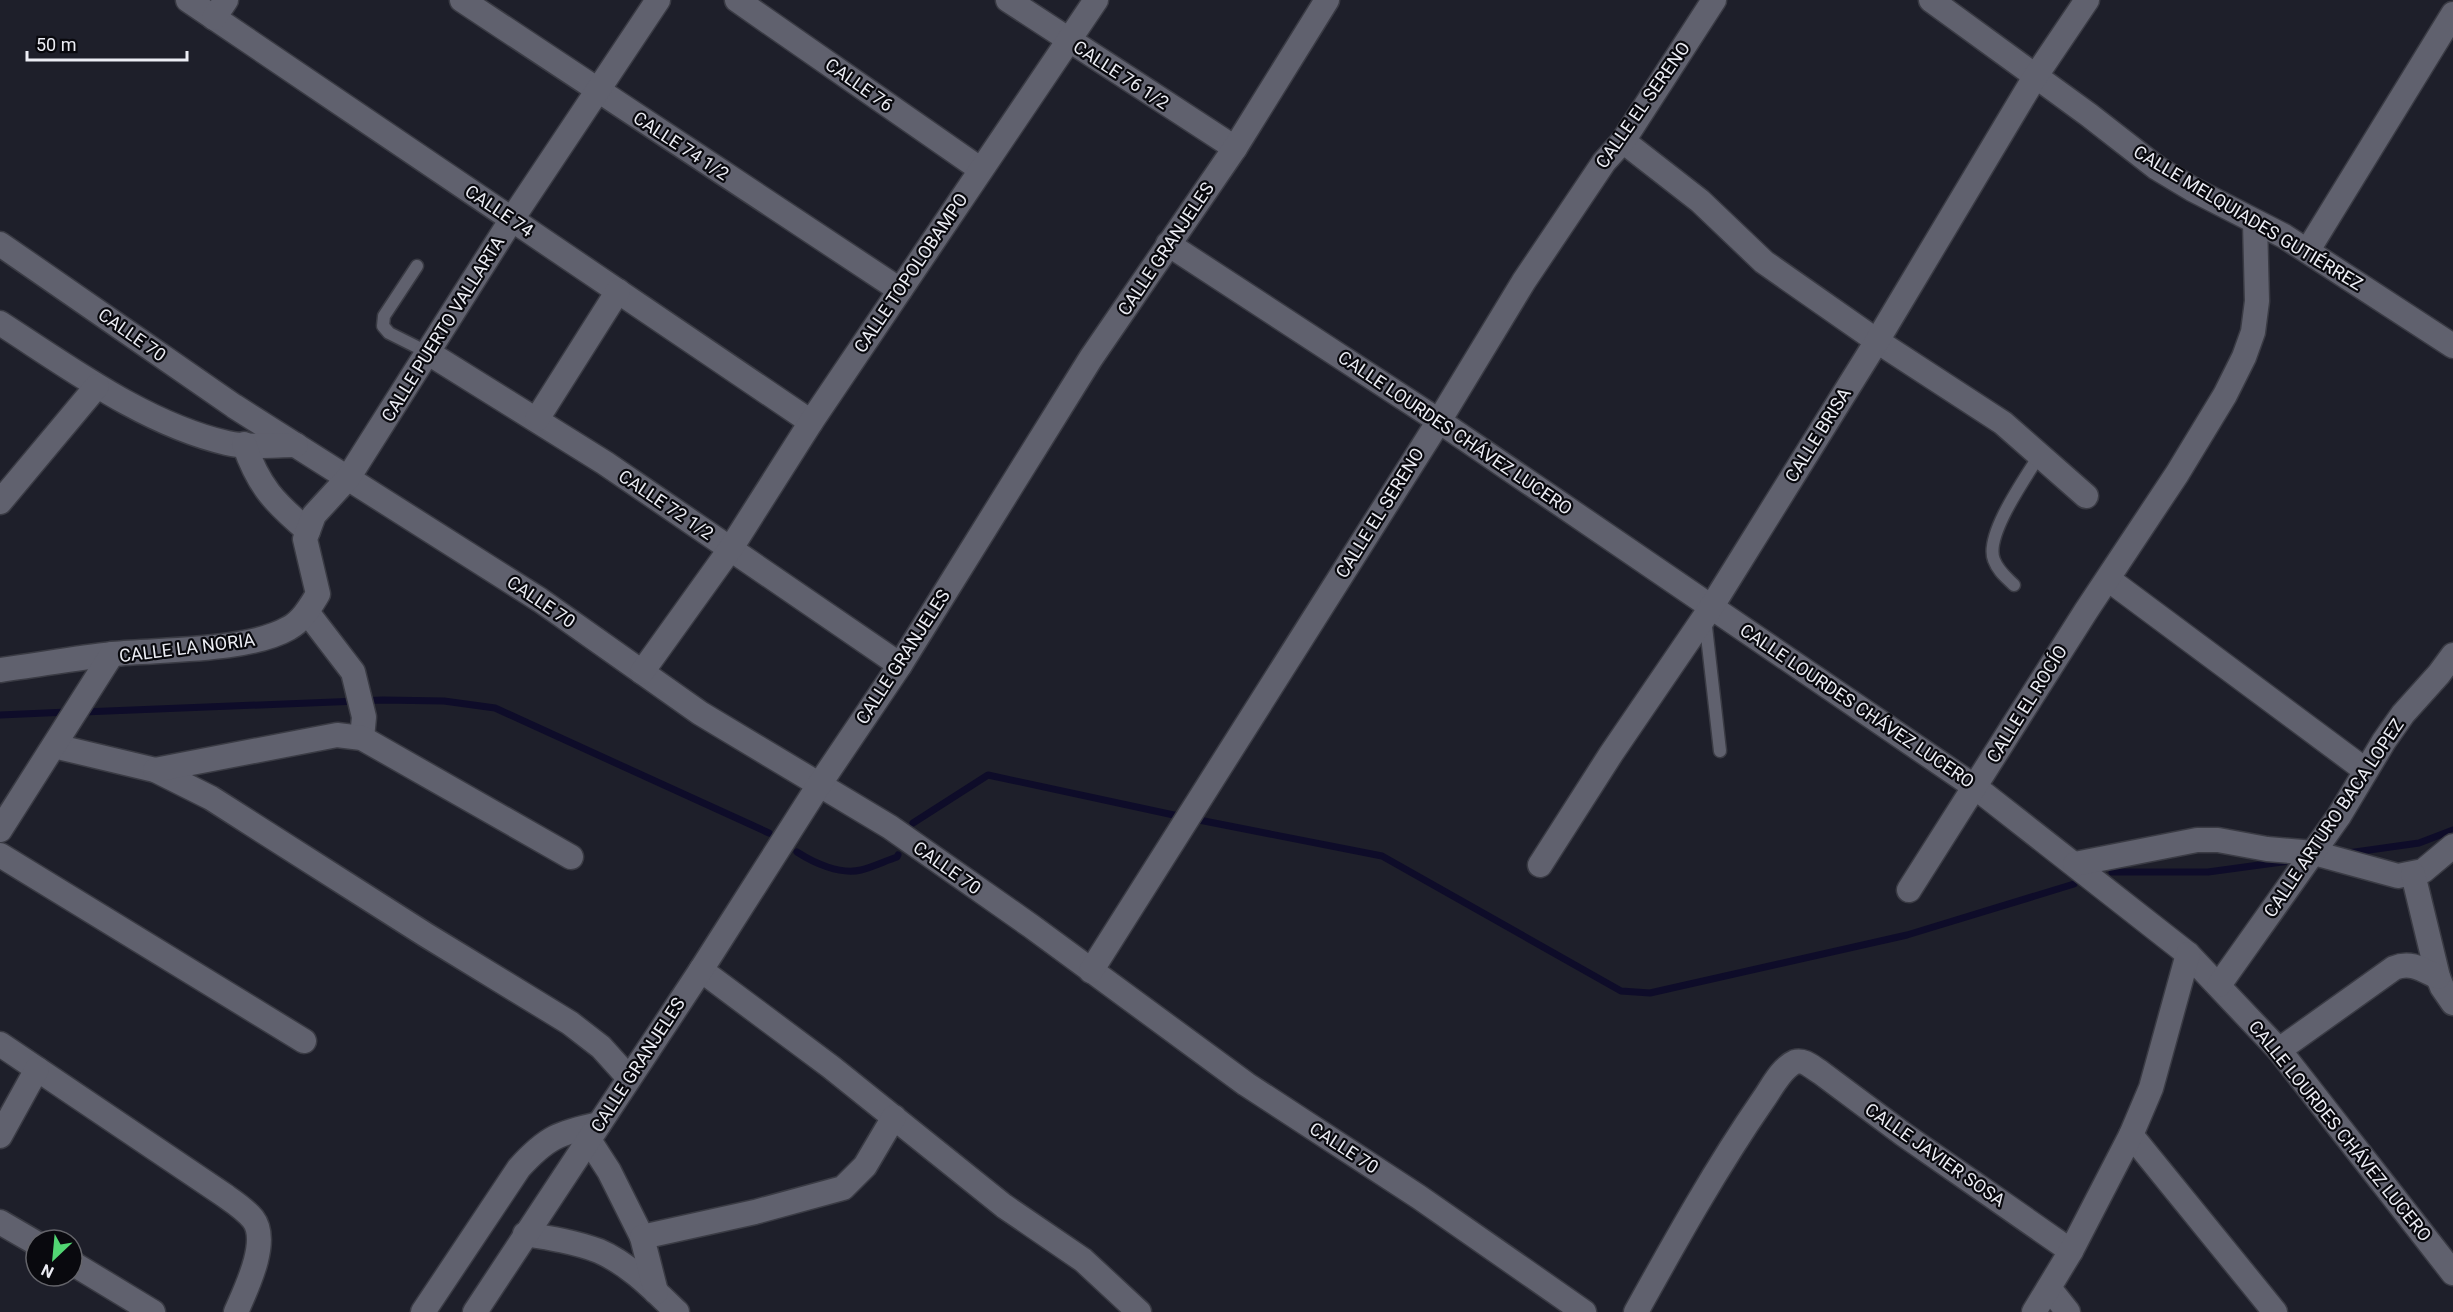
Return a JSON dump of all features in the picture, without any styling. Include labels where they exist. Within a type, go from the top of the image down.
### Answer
[{"type":"street","name":"CALLE 74","points":[[188,0],[220,9],[512,219],[811,422]]},
{"type":"street","name":"CALLE 74 1/2","points":[[462,0],[900,290]]},
{"type":"street","name":"CALLE PUERTO VALLARTA","points":[[348,478],[512,219],[658,0]]},
{"type":"street","name":"CALLE 76","points":[[737,0],[980,170]]},
{"type":"street","name":"CALLE 76 1/2","points":[[1008,0],[1235,148]]},
{"type":"street","name":"CALLE TOPOLOBAMPO","points":[[642,672],[731,548],[811,422],[1096,0]]},
{"type":"street","name":"CALLE GRANJELES","points":[[475,1312],[701,970],[819,784],[900,665],[1085,367],[1235,148],[1327,0]]},
{"type":"street","name":"CALLE EL SERENO","points":[[1091,971],[1439,421],[1524,281],[1569,211],[1604,162],[1623,141],[1714,0]]},
{"type":"street","name":"CALLE MELQUIADES GUTIÉRREZ","points":[[1931,0],[2157,168],[2308,250],[2453,346]]},
{"type":"street","name":"CALLE BRISA","points":[[1540,865],[1611,754],[1708,611],[1877,341],[2035,77],[2088,0]]},
{"type":"street","points":[[2308,250],[2453,14]]},
{"type":"street","points":[[1623,141],[1700,201],[1764,261],[1877,341],[2003,423],[2086,496]]},
{"type":"street","name":"CALLE EL ROCÍO","points":[[1909,890],[2225,396],[2253,332],[2258,302],[2255,222]]},
{"type":"street","name":"CALLE LOURDES CHÁVEZ LUCERO","points":[[1168,244],[1439,421],[1708,611],[1779,655],[1975,787],[2188,954],[2280,1050],[2453,1273]]},
{"type":"street","name":"CALLE 70","points":[[1,247],[234,406],[540,600],[710,719],[890,827],[1031,926],[1246,1084],[1419,1197],[1584,1312]]},
{"type":"street","points":[[537,419],[618,291]]},
{"type":"street","points":[[0,323],[97,386],[184,428],[230,443],[296,445]]},
{"type":"street","name":"CALLE 72 1/2","points":[[427,352],[537,419],[731,548],[900,665]]},
{"type":"street","points":[[0,502],[97,386]]},
{"type":"street","points":[[244,444],[254,472],[262,486],[281,508],[308,531]]},
{"type":"street","points":[[348,478],[314,516],[305,539],[318,594],[307,612],[353,672],[363,728]]},
{"type":"street","points":[[2108,579],[2366,770]]},
{"type":"street","name":"CALLE LA NORIA","points":[[0,830],[112,654],[235,644],[270,637],[291,627],[307,612]]},
{"type":"street","points":[[0,670],[112,654]]},
{"type":"street","name":"CALLE ARTURO BACA LOPEZ","points":[[2219,985],[2314,853],[2403,714],[2453,655]]},
{"type":"street","points":[[155,770],[363,728],[571,857]]},
{"type":"street","points":[[59,739],[155,770],[219,802],[426,935],[536,1000],[601,1047],[629,1078]]},
{"type":"street","points":[[2075,864],[2197,840],[2218,840],[2267,849],[2314,853],[2398,876],[2413,874],[2432,865],[2453,846]]},
{"type":"street","points":[[0,855],[304,1041]]},
{"type":"street","points":[[2413,874],[2438,977],[2453,1003]]},
{"type":"street","points":[[2034,1312],[2071,1251],[2131,1135],[2151,1088],[2188,954]]},
{"type":"street","points":[[2280,1050],[2394,968],[2403,964],[2412,965],[2438,977]]},
{"type":"street","points":[[701,970],[766,1017],[1004,1206],[1083,1260],[1139,1312]]},
{"type":"street","points":[[0,1044],[224,1195],[254,1220],[260,1235],[258,1250],[236,1312]]},
{"type":"street","name":"CALLE JAVIER SOSA","points":[[1636,1312],[1742,1130],[1778,1079],[1798,1061],[1820,1072],[1903,1134],[2071,1251]]},
{"type":"street","points":[[0,1136],[37,1069]]},
{"type":"street","points":[[642,1237],[755,1212],[843,1188],[865,1166],[894,1117]]},
{"type":"street","points":[[423,1312],[519,1168],[538,1147],[556,1135],[594,1132],[609,1170],[642,1237],[656,1292]]},
{"type":"street","points":[[2131,1135],[2275,1312]]},
{"type":"street","points":[[0,1222],[24,1236]]},
{"type":"street","points":[[525,1234],[601,1252],[628,1268],[677,1312]]},
{"type":"street","points":[[84,1270],[153,1312]]},
{"type":"street","points":[[2049,1288],[2068,1312]]},
{"type":"lane","points":[[417,266],[384,316],[383,326],[389,333],[427,352]]},
{"type":"lane","points":[[2014,585],[2001,572],[1993,559],[1992,548],[2001,523],[2039,456]]},
{"type":"lane","points":[[1708,611],[1720,751]]},
{"type":"waterway","points":[[83,712],[383,700],[444,701],[495,708],[769,833]]},
{"type":"waterway","points":[[0,715],[68,712]]},
{"type":"waterway","points":[[913,823],[988,775],[1183,817]]},
{"type":"waterway","points":[[1194,819],[1382,856],[1621,991],[1650,993],[1907,935],[2074,884]]},
{"type":"waterway","points":[[2348,853],[2419,843],[2453,830]]},
{"type":"waterway","points":[[797,852],[828,867],[845,871],[861,870],[898,855]]},
{"type":"waterway","points":[[2112,872],[2208,872],[2289,861]]}]
